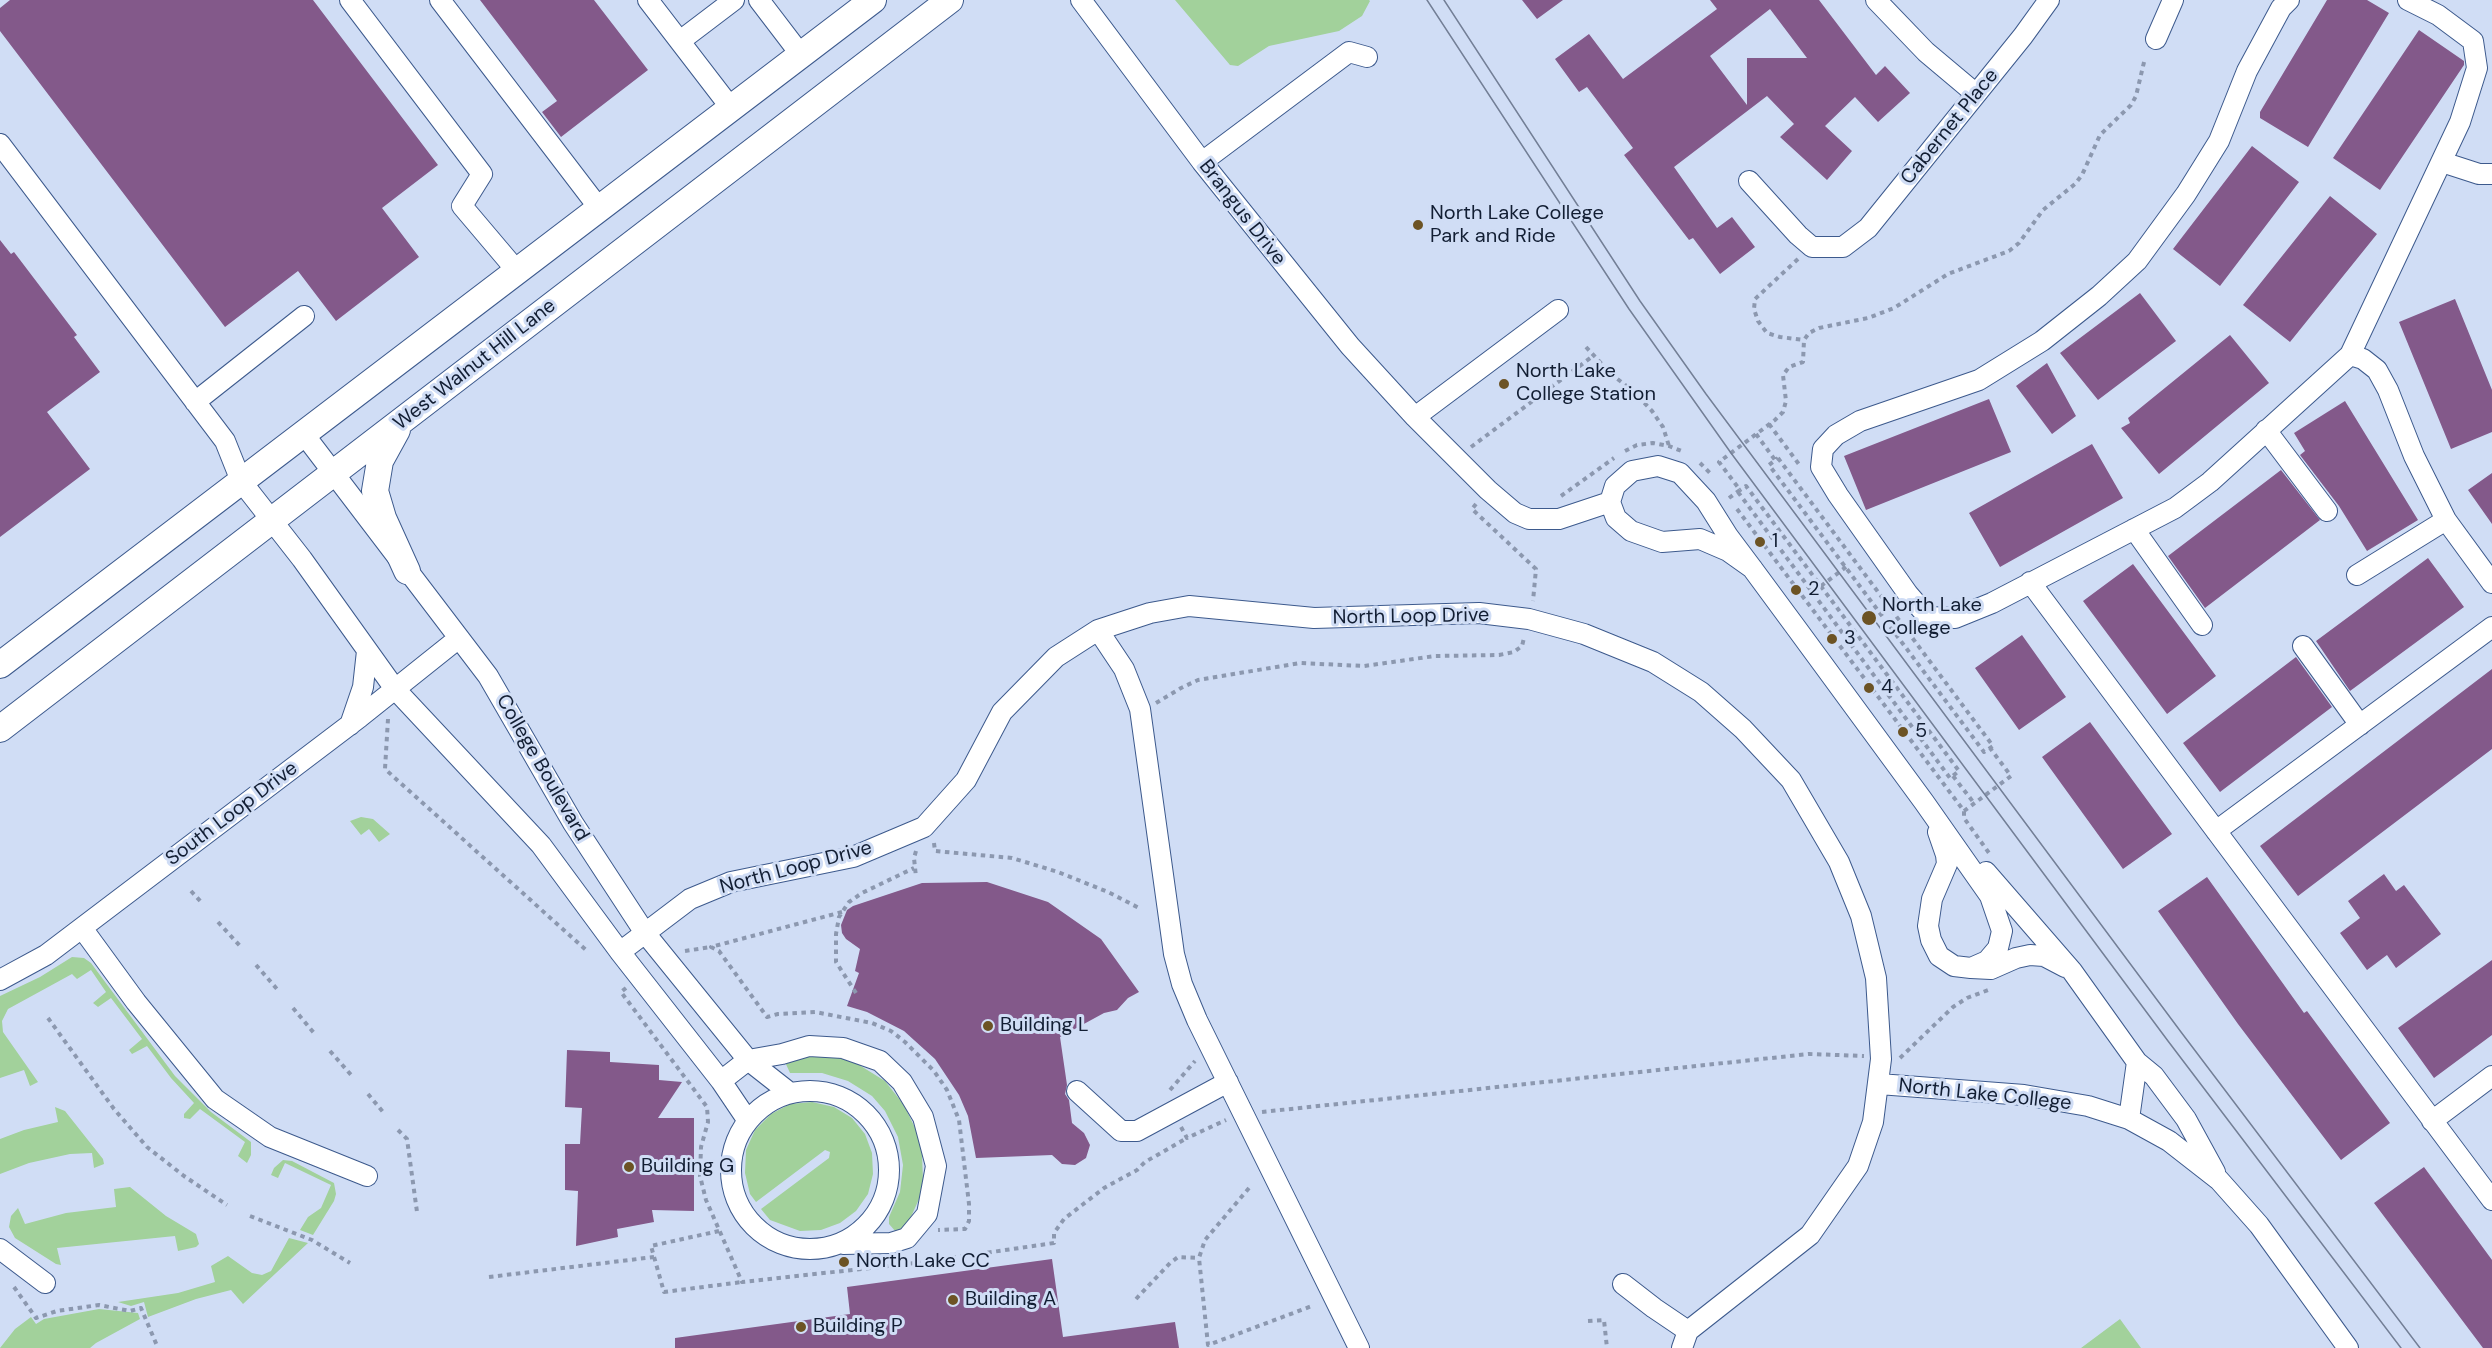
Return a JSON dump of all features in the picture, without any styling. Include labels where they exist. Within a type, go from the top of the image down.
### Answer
[{"type":"main road","points":[[0,665],[873,0]]},
{"type":"main road","name":"West Walnut Hill Lane","points":[[0,729],[950,0]]},
{"type":"main road","points":[[401,422],[380,461],[375,491],[383,518],[407,571]]},
{"type":"street","points":[[350,0],[482,174],[462,206],[517,271]]},
{"type":"street","points":[[440,0],[599,208]]},
{"type":"street","points":[[648,0],[731,108]]},
{"type":"street","points":[[680,41],[734,0]]},
{"type":"street","points":[[759,0],[801,55]]},
{"type":"street","name":"Brangus Drive","points":[[1081,0],[1202,162],[1350,346],[1415,417],[1488,490],[1515,513],[1529,519],[1559,519],[1610,502]]},
{"type":"street","points":[[1876,0],[1926,52],[1977,94]]},
{"type":"street","name":"Cabernet Place","points":[[1812,247],[1843,247],[1868,228],[1977,94],[2049,0]]},
{"type":"street","points":[[2156,39],[2173,0]]},
{"type":"street","points":[[2289,0],[2281,8],[2247,72],[2218,141],[2186,194],[2137,261],[2099,296],[2042,341],[1979,380],[1860,421],[1836,435],[1823,449],[1821,467],[1908,594],[1928,616],[1955,618],[1992,603],[2175,508],[2210,482],[2350,356],[2460,122],[2477,68],[2473,41],[2438,15],[2408,0]]},
{"type":"street","points":[[1202,162],[1349,52],[1367,57]]},
{"type":"street","name":"College Boulevard","points":[[0,144],[225,441],[241,481],[272,519],[395,689],[541,845],[620,952],[721,1081],[748,1121]]},
{"type":"street","points":[[2442,162],[2479,174],[2492,174]]},
{"type":"street","points":[[1749,181],[1798,235],[1812,247]]},
{"type":"street","points":[[1415,417],[1558,310]]},
{"type":"street","points":[[195,402],[304,316]]},
{"type":"street","points":[[2350,356],[2363,359],[2377,370],[2388,390],[2414,456],[2446,520],[2492,583]]},
{"type":"street","points":[[2266,430],[2327,511]]},
{"type":"street","name":"College Boulevard","points":[[303,433],[488,676],[573,823],[645,933],[748,1060],[790,1094]]},
{"type":"street","points":[[1752,567],[1728,551],[1700,539],[1662,542],[1638,534],[1616,518],[1610,502],[1615,486],[1632,471],[1658,466],[1680,473],[1706,501],[1728,536],[1752,567],[1924,802],[1990,896],[2002,932],[1998,948],[1987,961],[1971,968]]},
{"type":"street","points":[[2357,575],[2446,520]]},
{"type":"street","points":[[2134,529],[2202,624]]},
{"type":"street","points":[[2030,582],[2492,1200]]},
{"type":"street","name":"North Loop Drive","points":[[620,952],[690,899],[730,882],[853,857],[924,827],[966,780],[1002,712],[1056,657],[1098,630],[1150,613],[1189,606],[1314,618],[1479,613],[1529,619],[1584,634],[1653,662],[1701,692],[1743,729],[1791,780],[1839,862],[1861,916],[1876,978],[1881,1059],[1879,1084],[1872,1122],[1858,1166],[1810,1235],[1685,1339]]},
{"type":"street","points":[[2216,831],[2492,627]]},
{"type":"street","points":[[1098,630],[1124,669],[1140,709],[1174,954],[1182,984],[1243,1114],[1359,1348]]},
{"type":"street","name":"South Loop Drive","points":[[0,980],[46,955],[350,725],[459,638]]},
{"type":"street","points":[[2303,646],[2360,725]]},
{"type":"street","points":[[350,725],[363,687],[367,651]]},
{"type":"street","points":[[1924,802],[1946,855],[1947,864],[1932,899],[1928,926],[1931,940],[1940,956],[1954,966],[1990,969],[2016,958],[2030,955],[2044,956],[2072,971]]},
{"type":"street","points":[[1924,802],[2072,971],[2137,1062],[2154,1077],[2186,1119],[2219,1179]]},
{"type":"street","points":[[82,928],[136,1002],[215,1099],[270,1137],[367,1176]]},
{"type":"street","points":[[721,1081],[748,1060],[809,1046],[843,1048],[880,1061],[902,1082],[923,1117],[936,1166],[927,1214],[907,1238],[891,1243],[841,1244],[815,1250],[790,1247],[766,1236],[747,1218],[735,1196],[731,1170],[735,1144],[748,1121],[766,1104],[790,1094],[816,1091],[842,1098],[868,1115],[885,1144],[889,1159],[889,1186],[880,1211],[863,1231],[841,1244]]},
{"type":"street","points":[[2129,1119],[2137,1062]]},
{"type":"street","points":[[2432,1121],[2492,1076]]},
{"type":"street","points":[[1077,1091],[1121,1131],[1137,1131],[1228,1082]]},
{"type":"street","name":"North Lake College","points":[[1879,1084],[2024,1095],[2088,1106],[2129,1119],[2169,1141],[2219,1179],[2259,1225],[2348,1348]]},
{"type":"street","points":[[0,1249],[45,1282]]},
{"type":"street","points":[[1623,1284],[1653,1308],[1685,1339]]},
{"type":"path","points":[[1729,498],[1739,491],[1746,486],[1959,771],[1953,776],[1950,778],[1739,491],[1719,462],[1783,412],[1786,401],[1783,375],[1789,367],[1803,362],[1804,340],[1809,333],[1819,327],[1859,320],[1894,308],[1948,274],[2009,252],[2019,243],[2043,210],[2075,184],[2082,175],[2100,135],[2131,105],[2136,96],[2145,58]]},
{"type":"path","points":[[1804,340],[1767,333],[1758,321],[1754,309],[1755,299],[1771,281],[1812,247]]},
{"type":"path","points":[[1586,347],[1652,411],[1663,427],[1669,446]]},
{"type":"path","points":[[1468,450],[1593,356]]},
{"type":"path","points":[[1769,424],[1800,466],[1804,468],[1821,467]]},
{"type":"path","points":[[1756,434],[1775,460]]},
{"type":"path","points":[[1778,458],[1993,746],[1984,753],[1846,567],[1769,465],[1778,458]]},
{"type":"path","points":[[1479,501],[1472,509],[1536,569],[1532,606]]},
{"type":"path","points":[[1821,586],[1846,567]]},
{"type":"path","points":[[1154,704],[1198,680],[1300,663],[1364,666],[1435,656],[1514,652],[1522,646],[1526,631]]},
{"type":"path","points":[[388,718],[385,769],[586,950]]},
{"type":"path","points":[[1964,811],[2011,776],[1990,748]]},
{"type":"path","points":[[1953,776],[1974,803]]},
{"type":"path","points":[[934,838],[935,851],[1012,858],[1078,880],[1141,909]]},
{"type":"path","points":[[856,993],[836,962],[836,934],[839,917],[849,902],[862,893],[914,868]]},
{"type":"path","points":[[191,891],[202,903]]},
{"type":"path","points":[[218,922],[240,946]]},
{"type":"path","points":[[684,951],[711,947]]},
{"type":"path","points":[[256,965],[277,989]]},
{"type":"path","points":[[630,985],[621,992],[707,1107],[708,1122],[701,1147],[700,1176],[706,1200],[742,1282]]},
{"type":"path","points":[[1898,1060],[1953,1007],[1967,998],[1997,987]]},
{"type":"path","points":[[293,1008],[314,1033]]},
{"type":"path","points":[[48,1018],[114,1108],[147,1147],[227,1205]]},
{"type":"path","points":[[330,1051],[351,1076]]},
{"type":"path","points":[[1054,1243],[1054,1233],[1064,1220],[1104,1188],[1187,1138],[1243,1114],[1809,1054],[1866,1056]]},
{"type":"path","points":[[1187,1138],[1167,1100],[1170,1090],[1195,1061]]},
{"type":"path","points":[[368,1095],[383,1112]]},
{"type":"path","points":[[398,1130],[407,1139],[417,1212]]},
{"type":"path","points":[[1249,1188],[1204,1240],[1199,1258],[1208,1345],[1312,1306]]},
{"type":"path","points":[[250,1216],[312,1240],[350,1263]]},
{"type":"path","points":[[719,1231],[651,1246],[663,1292],[916,1263]]},
{"type":"path","points":[[489,1277],[654,1257]]},
{"type":"path","points":[[1136,1299],[1178,1257],[1199,1258]]},
{"type":"path","points":[[13,1284],[36,1318],[57,1311],[99,1305],[130,1311],[141,1308],[158,1348]]},
{"type":"path","points":[[1588,1321],[1604,1320],[1607,1348]]},
{"type":"green space","points":[[1175,0],[1370,1],[1362,16],[1339,31],[1269,46],[1238,66],[1230,65]]},
{"type":"green space","points":[[361,817],[373,819],[390,834],[379,842],[369,829],[361,835],[350,821]]},
{"type":"green space","points":[[72,957],[84,958],[91,963],[175,1076],[211,1112],[251,1142],[251,1155],[247,1163],[238,1156],[245,1142],[200,1109],[190,1119],[184,1118],[184,1114],[194,1103],[171,1078],[147,1046],[132,1054],[129,1050],[142,1039],[111,998],[98,1007],[93,1003],[106,992],[91,970],[77,979],[72,974],[8,1009],[2,1021],[3,1032],[38,1082],[30,1086],[24,1070],[0,1078],[0,996],[40,977]]},
{"type":"green space","points":[[790,1054],[835,1055],[856,1063],[885,1081],[904,1105],[917,1132],[922,1154],[923,1180],[919,1199],[906,1228],[896,1232],[889,1224],[889,1217],[900,1192],[903,1165],[898,1137],[885,1111],[872,1096],[848,1081],[822,1073],[790,1073],[785,1062]]},
{"type":"green space","points":[[812,1102],[834,1107],[852,1118],[865,1134],[872,1153],[873,1174],[868,1194],[856,1211],[840,1223],[821,1230],[800,1231],[770,1220],[761,1209],[829,1158],[830,1152],[825,1150],[756,1202],[750,1194],[745,1173],[746,1150],[755,1130],[771,1114],[790,1104]]},
{"type":"green space","points":[[55,1107],[65,1111],[103,1159],[104,1164],[94,1168],[92,1153],[70,1154],[29,1163],[0,1174],[0,1139],[24,1130],[58,1122]]},
{"type":"green space","points":[[283,1160],[292,1161],[334,1183],[336,1194],[334,1201],[313,1235],[300,1230],[308,1217],[321,1208],[331,1185],[285,1163],[278,1178],[271,1175],[274,1168]]},
{"type":"green space","points":[[130,1187],[166,1216],[196,1234],[199,1244],[196,1247],[178,1251],[175,1236],[57,1248],[61,1265],[15,1238],[9,1227],[11,1216],[18,1208],[25,1224],[66,1213],[116,1207],[114,1189]]},
{"type":"green space","points":[[289,1238],[308,1243],[243,1304],[231,1290],[196,1299],[148,1317],[144,1302],[131,1306],[118,1302],[178,1293],[215,1282],[211,1266],[228,1256],[252,1273],[262,1275],[271,1271]]},
{"type":"green space","points":[[99,1309],[138,1313],[140,1319],[90,1348],[0,1348],[15,1329],[31,1317],[36,1324],[44,1319]]},
{"type":"green space","points":[[2120,1319],[2141,1348],[2081,1348]]},
{"type":"building","points":[[10,0],[313,0],[438,165],[382,208],[419,257],[336,321],[298,271],[225,327],[0,31],[0,8]]},
{"type":"building","points":[[480,0],[594,0],[648,70],[561,137],[542,112],[557,101]]},
{"type":"building","points":[[1522,0],[1563,0],[1537,19]]},
{"type":"building","points":[[1710,0],[1819,0],[1876,75],[1885,66],[1910,93],[1878,122],[1855,97],[1825,126],[1852,151],[1827,180],[1780,137],[1794,124],[1767,96],[1674,167],[1717,228],[1732,217],[1755,247],[1720,274],[1693,238],[1689,240],[1624,155],[1633,148],[1587,87],[1579,92],[1555,59],[1589,34],[1623,79],[1717,9]],"holes":[[[1770,9],[1807,58],[1747,58],[1747,105],[1710,56]]]},
{"type":"building","points":[[2327,0],[2367,0],[2389,13],[2308,147],[2260,118],[2260,112]]},
{"type":"building","points":[[2419,30],[2464,61],[2464,65],[2380,190],[2333,158]]},
{"type":"building","points":[[2252,146],[2299,182],[2220,286],[2173,249]]},
{"type":"building","points":[[2330,196],[2377,234],[2290,342],[2243,305]]},
{"type":"building","points":[[0,240],[11,254],[14,252],[77,335],[74,337],[100,372],[47,412],[90,469],[0,537]]},
{"type":"building","points":[[2140,293],[2176,341],[2098,400],[2060,353]]},
{"type":"building","points":[[2455,299],[2492,390],[2492,432],[2451,449],[2399,322]]},
{"type":"building","points":[[2230,335],[2269,383],[2159,474],[2121,428],[2130,423],[2128,418]]},
{"type":"building","points":[[2047,363],[2076,416],[2052,434],[2016,386]]},
{"type":"building","points":[[1989,399],[2011,452],[1866,510],[1844,456]]},
{"type":"building","points":[[2345,401],[2418,520],[2367,551],[2339,506],[2300,455],[2305,451],[2294,433]]},
{"type":"building","points":[[2092,444],[2123,498],[2000,567],[1969,513]]},
{"type":"building","points":[[2281,470],[2320,520],[2205,608],[2168,556]]},
{"type":"building","points":[[2492,473],[2492,524],[2468,490]]},
{"type":"building","points":[[2428,558],[2464,607],[2350,691],[2316,641]]},
{"type":"building","points":[[2133,564],[2216,676],[2167,714],[2083,601]]},
{"type":"building","points":[[2022,635],[2066,697],[2019,730],[1975,668]]},
{"type":"building","points":[[2296,657],[2332,707],[2220,792],[2183,743]]},
{"type":"building","points":[[2492,669],[2492,749],[2298,896],[2260,846]]},
{"type":"building","points":[[2090,722],[2172,834],[2123,869],[2042,757]]},
{"type":"building","points":[[2384,874],[2396,891],[2404,885],[2441,934],[2396,968],[2387,955],[2367,970],[2340,933],[2360,918],[2348,901]]},
{"type":"building","points":[[2207,877],[2304,1013],[2307,1011],[2390,1123],[2341,1160],[2238,1024],[2158,911]]},
{"type":"building","name":"Building L","points":[[987,882],[1048,902],[1101,939],[1139,992],[1128,998],[1117,1010],[1104,1013],[1060,1037],[1067,1085],[1065,1094],[1069,1100],[1072,1123],[1084,1133],[1090,1145],[1086,1158],[1075,1165],[1062,1164],[1052,1155],[976,1158],[968,1116],[959,1095],[935,1059],[904,1031],[867,1012],[847,1006],[859,973],[855,971],[860,949],[846,939],[842,933],[841,925],[847,910],[922,883]]},
{"type":"building","points":[[2492,960],[2492,1035],[2434,1078],[2398,1028]]},
{"type":"building","name":"Building G","points":[[567,1050],[610,1052],[610,1062],[659,1065],[659,1080],[682,1082],[658,1118],[694,1118],[694,1211],[652,1210],[654,1222],[617,1229],[618,1237],[576,1246],[578,1191],[565,1190],[565,1144],[580,1144],[582,1108],[565,1107]]},
{"type":"building","points":[[2424,1167],[2492,1260],[2492,1348],[2483,1348],[2374,1203]]},
{"type":"building","name":"Building A","points":[[1052,1259],[1063,1337],[1175,1322],[1179,1348],[675,1348],[675,1338],[850,1314],[847,1287]]},
{"type":"tram line","points":[[1427,0],[1629,309],[1731,453],[2168,1041],[2401,1348]]},
{"type":"tram line","points":[[1444,0],[1640,301],[1706,394],[2181,1032],[2420,1348]]},
{"type":"place","name":"North Lake College Park and Ride","points":[[1418,225]]},
{"type":"place","name":"North Lake College Station","points":[[1504,384]]},
{"type":"place","name":"1","points":[[1760,542]]},
{"type":"place","name":"2","points":[[1796,590]]},
{"type":"place","name":"North Lake College","points":[[1869,618]]},
{"type":"place","name":"3","points":[[1832,639]]},
{"type":"place","name":"4","points":[[1869,688]]},
{"type":"place","name":"5","points":[[1903,732]]},
{"type":"place","name":"Building L","points":[[988,1026]]},
{"type":"place","name":"Building G","points":[[629,1167]]},
{"type":"place","name":"North Lake CC","points":[[844,1262]]},
{"type":"place","name":"Building A","points":[[953,1300]]},
{"type":"place","name":"Building P","points":[[801,1327]]}]
